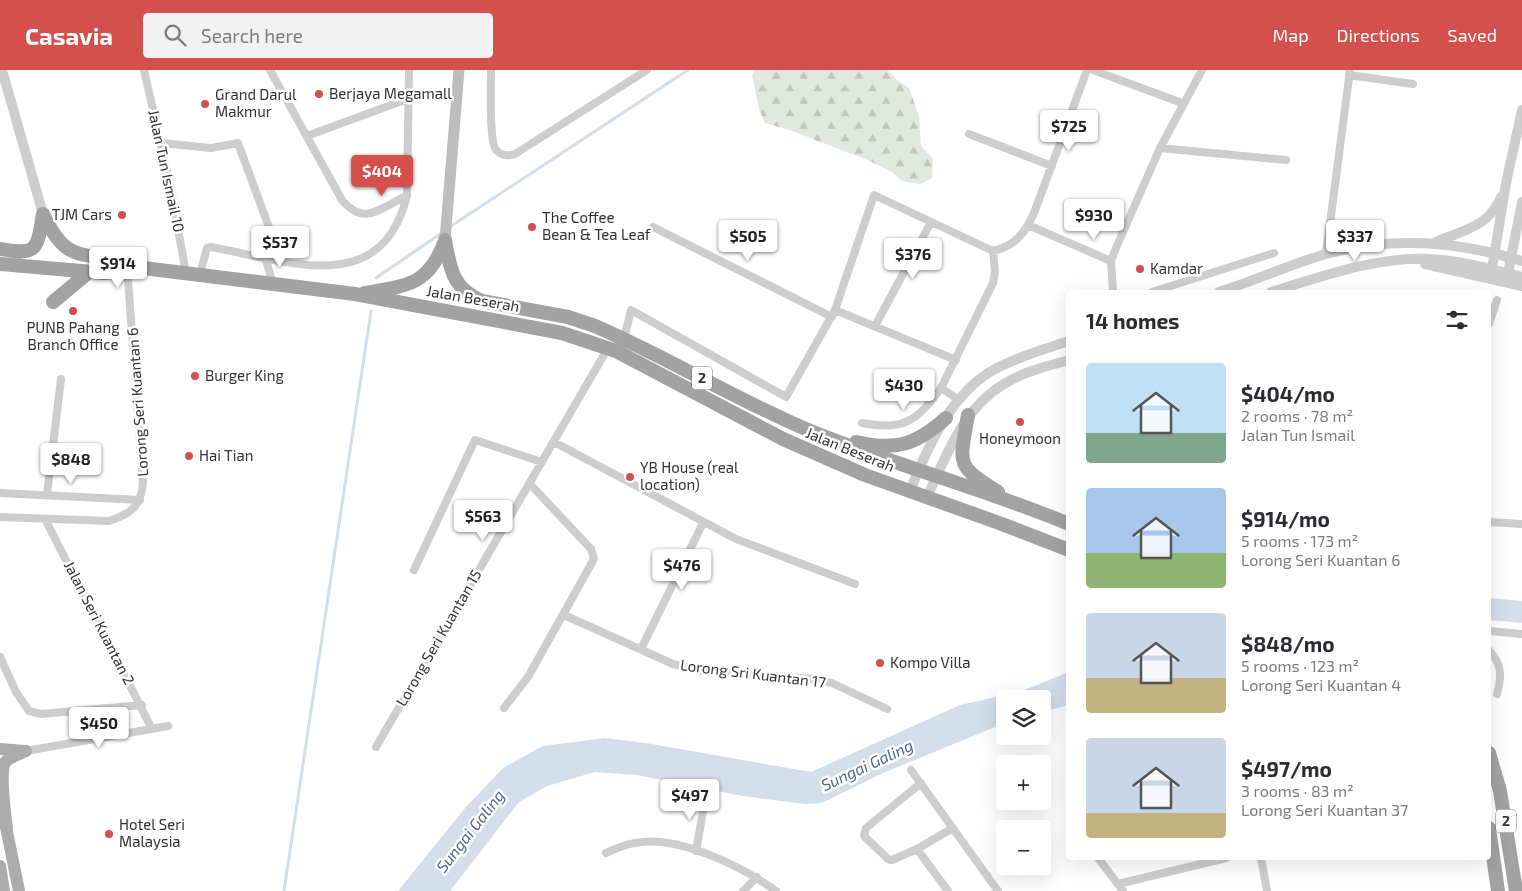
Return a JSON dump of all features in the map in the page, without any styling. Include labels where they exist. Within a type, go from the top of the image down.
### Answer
[{"type":"highway","points":[[0,249],[25,252],[36,245],[43,214]]},
{"type":"highway","name":"2","points":[[43,214],[52,233],[65,248],[82,255],[112,260],[127,266]]},
{"type":"highway","name":"2","points":[[355,294],[410,284],[426,275],[438,260],[445,237]]},
{"type":"highway","name":"Jalan Beserah","points":[[445,237],[454,278],[461,289],[482,301],[568,317],[624,339],[775,416],[918,471],[1018,504],[1066,523]]},
{"type":"highway","name":"Jalan Beserah","points":[[0,264],[89,272],[114,272],[127,266],[193,274],[355,294],[562,333],[608,348],[783,439],[864,475],[1066,549]]},
{"type":"highway","points":[[52,302],[89,272]]},
{"type":"highway","points":[[968,415],[962,448],[962,461],[968,472],[1018,504]]},
{"type":"highway","points":[[812,431],[876,446],[893,446],[908,443],[927,435],[946,418]]},
{"type":"highway","name":"2","points":[[1491,760],[1500,791],[1516,891]]},
{"type":"highway","name":"2","points":[[1491,842],[1498,891]]},
{"type":"main road","points":[[445,237],[459,70]]},
{"type":"main road","points":[[0,748],[26,751]]},
{"type":"main road","points":[[19,891],[7,828],[0,776],[2,766],[7,760],[26,751]]},
{"type":"main road","points":[[0,805],[7,828]]},
{"type":"main road","points":[[0,866],[4,891]]},
{"type":"street","points":[[2,70],[43,214]]},
{"type":"street","name":"Jalan Tun Ismail 10","points":[[144,70],[193,274]]},
{"type":"street","points":[[270,70],[342,200],[351,210],[362,214],[372,213],[407,196]]},
{"type":"street","points":[[193,274],[207,248],[281,260],[332,265],[354,263],[366,257],[390,236],[399,222],[407,196],[409,70]]},
{"type":"street","points":[[491,70],[494,147],[501,154],[515,154],[647,70]]},
{"type":"street","points":[[624,339],[631,310],[786,398],[834,313],[874,195],[993,251],[1012,244],[1028,226],[1087,70]]},
{"type":"street","points":[[1093,70],[1182,103]]},
{"type":"street","points":[[1113,290],[1111,261],[1160,148],[1182,103],[1202,70]]},
{"type":"street","points":[[1326,254],[1350,73],[1413,84]]},
{"type":"street","points":[[307,136],[410,98]]},
{"type":"street","points":[[1492,269],[1506,183],[1522,110]]},
{"type":"street","points":[[969,134],[1052,166]]},
{"type":"street","points":[[161,143],[211,148],[238,143],[281,260]]},
{"type":"street","points":[[1160,148],[1286,160]]},
{"type":"street","points":[[1435,242],[1475,228],[1485,220],[1498,205],[1506,183]]},
{"type":"street","points":[[1508,273],[1522,202]]},
{"type":"street","points":[[1518,221],[1522,233]]},
{"type":"street","points":[[875,326],[932,222]]},
{"type":"street","points":[[1028,226],[1111,261]]},
{"type":"street","points":[[653,227],[834,313],[875,326],[956,360]]},
{"type":"street","points":[[1224,290],[1326,254],[1394,243],[1435,242],[1511,257],[1522,261]]},
{"type":"street","points":[[862,423],[880,426],[902,424],[918,416],[941,388],[993,283],[995,272],[993,251]]},
{"type":"street","points":[[1158,290],[1274,253]]},
{"type":"street","points":[[265,257],[273,284]]},
{"type":"street","points":[[1406,259],[1522,286]]},
{"type":"street","points":[[1278,290],[1331,274],[1406,259],[1442,260],[1492,269],[1522,277]]},
{"type":"street","name":"Lorong Seri Kuantan 6","points":[[127,266],[143,483],[140,500]]},
{"type":"street","points":[[1491,318],[1497,300]]},
{"type":"street","points":[[910,491],[918,471],[946,418],[959,400],[995,369],[1021,357],[1066,342]]},
{"type":"street","name":"Lorong Seri Kuantan 15","points":[[376,747],[608,348]]},
{"type":"street","points":[[927,497],[968,415],[1004,384],[1027,373],[1066,361]]},
{"type":"street","points":[[46,495],[61,379]]},
{"type":"street","points":[[941,388],[959,400]]},
{"type":"street","points":[[414,570],[475,440],[542,462]]},
{"type":"street","points":[[554,442],[736,539],[855,584]]},
{"type":"street","points":[[504,708],[528,677],[592,562],[591,549],[530,484]]},
{"type":"street","points":[[0,493],[140,500],[133,511],[109,521],[0,517]]},
{"type":"street","name":"Jalan Seri Kuantan 2","points":[[45,519],[142,705],[152,729]]},
{"type":"street","points":[[1491,522],[1522,524]]},
{"type":"street","points":[[641,650],[703,523]]},
{"type":"street","name":"Lorong Sri Kuantan 17","points":[[564,615],[673,664],[702,671],[815,679],[832,683],[887,709]]},
{"type":"street","points":[[1491,631],[1522,634]]},
{"type":"street","points":[[1491,652],[1498,660],[1501,669],[1497,694]]},
{"type":"street","points":[[0,657],[16,692],[29,711],[41,714],[142,705]]},
{"type":"street","points":[[26,751],[168,726]]},
{"type":"street","points":[[911,770],[998,891]]},
{"type":"street","points":[[921,783],[866,828],[864,836],[888,859],[892,860],[917,849],[953,828]]},
{"type":"street","points":[[696,851],[706,795]]},
{"type":"street","points":[[606,853],[635,842],[653,841],[718,858],[757,877],[776,891]]},
{"type":"street","points":[[917,849],[948,891]]},
{"type":"street","points":[[1099,860],[1120,888],[1219,860]]},
{"type":"street","points":[[1261,860],[1267,891]]},
{"type":"street","points":[[743,891],[757,877]]},
{"type":"green space","points":[[755,70],[888,70],[897,80],[909,88],[919,116],[921,146],[933,159],[932,178],[920,184],[902,181],[892,172],[865,159],[789,130],[765,123],[759,109],[752,75]]},
{"type":"water","points":[[1491,598],[1522,601],[1522,623],[1491,620]]},
{"type":"water","points":[[1066,673],[1066,706],[1051,710],[1051,690],[1024,690]]},
{"type":"water","name":"Sungai Galing","points":[[996,697],[996,727],[883,773],[822,803],[805,804],[743,796],[637,775],[595,772],[547,786],[519,802],[450,891],[398,891],[466,807],[503,768],[543,746],[605,738],[646,743],[811,772],[960,705]]},
{"type":"waterway","points":[[448,228],[688,70]]},
{"type":"waterway","points":[[376,278],[443,232]]},
{"type":"waterway","points":[[284,891],[371,311]]},
{"type":"place","name":"Berjaya Megamall","points":[[319,94]]},
{"type":"place","name":"Grand Darul Makmur","points":[[205,104]]},
{"type":"place","name":"TJM Cars","points":[[122,215]]},
{"type":"place","name":"The Coffee Bean & Tea Leaf","points":[[532,227]]},
{"type":"place","name":"Kamdar","points":[[1140,269]]},
{"type":"place","name":"PUNB Pahang Branch Office","points":[[73,311]]},
{"type":"place","name":"Burger King","points":[[195,376]]},
{"type":"place","name":"Honeymoon","points":[[1020,422]]},
{"type":"place","name":"Hai Tian","points":[[189,456]]},
{"type":"place","name":"YB House (real location)","points":[[630,477]]},
{"type":"place","name":"Kompo Villa","points":[[880,663]]},
{"type":"place","name":"Hotel Seri Malaysia","points":[[109,834]]}]
